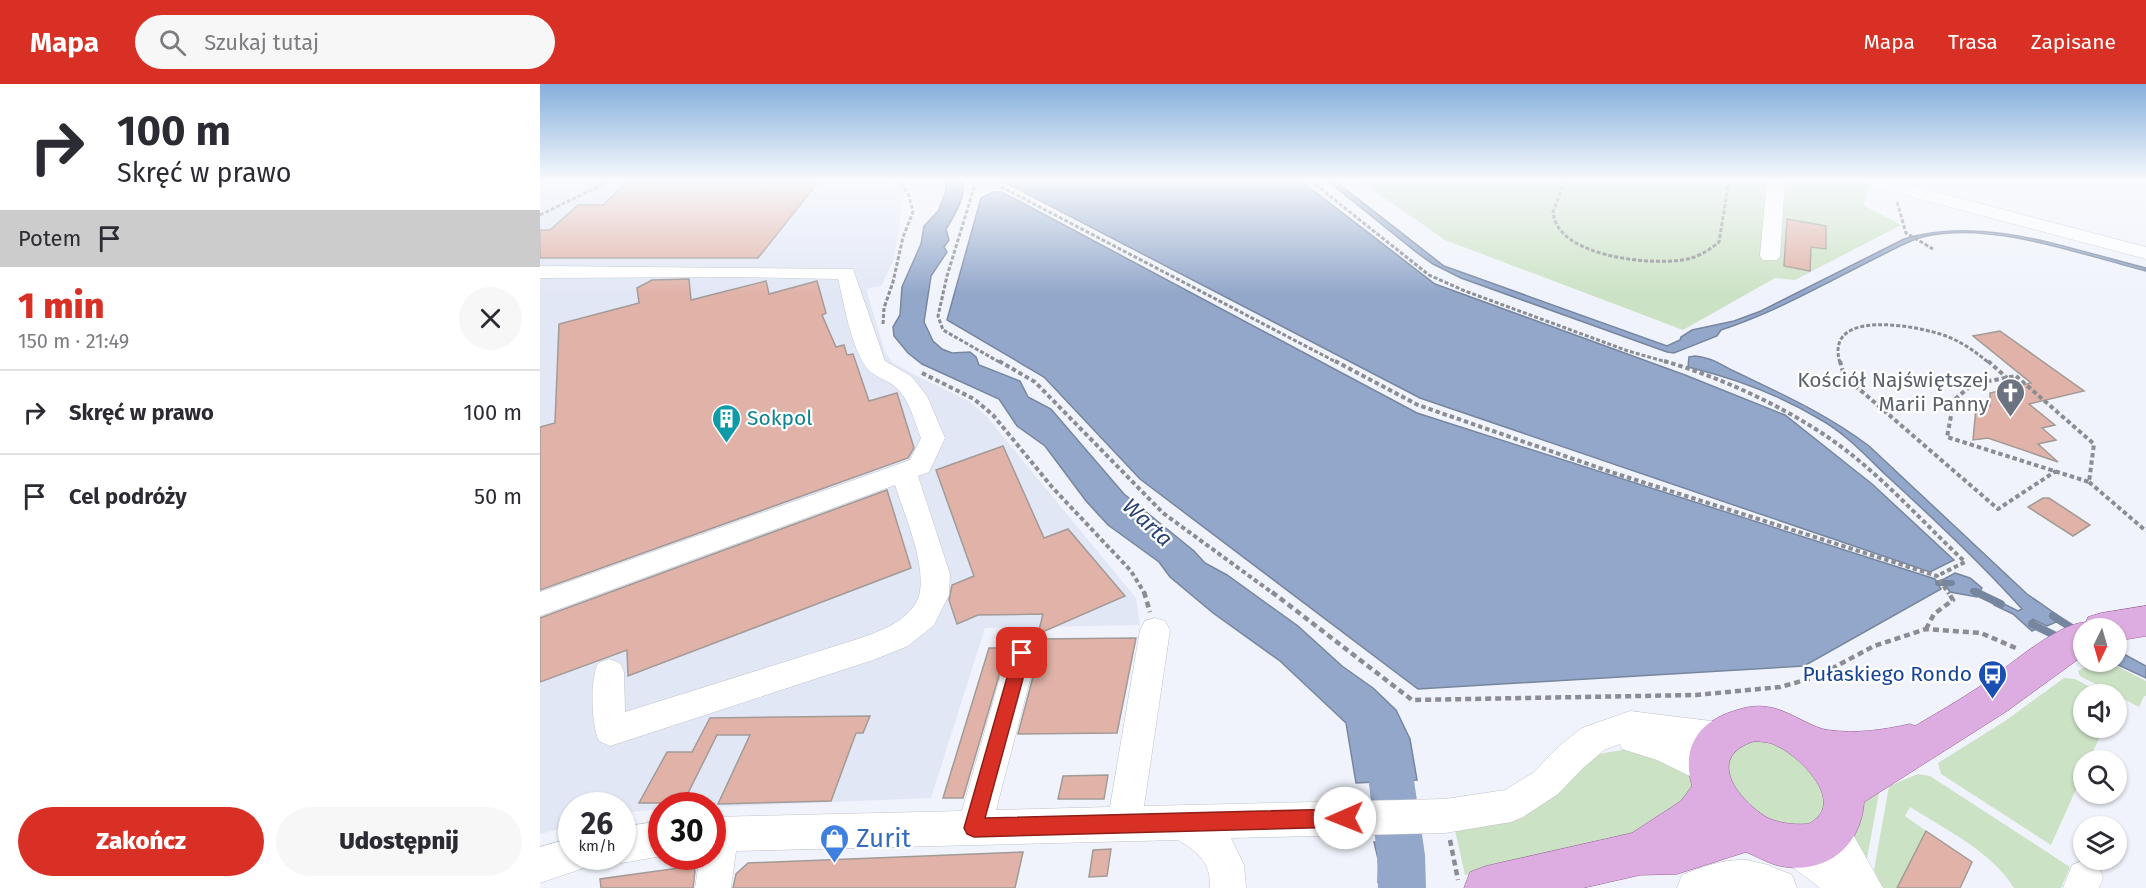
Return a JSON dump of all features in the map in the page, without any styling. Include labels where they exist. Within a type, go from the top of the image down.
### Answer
[{"type":"main road","points":[[2127,624],[2146,621]]},
{"type":"main road","points":[[1713,766],[1722,806],[1747,830],[1762,839],[1794,847],[1809,846],[1823,841],[1838,812],[1931,737],[1993,699],[2064,649]]},
{"type":"main road","points":[[1640,853],[1696,816],[1713,766],[1741,725],[1770,725],[1785,729],[1814,747],[1837,777],[1838,812]]},
{"type":"main road","points":[[1814,747],[1845,753],[1883,749],[1931,737]]},
{"type":"main road","points":[[1486,888],[1640,853],[1677,852],[1747,830]]},
{"type":"street","points":[[1770,256],[1773,219]]},
{"type":"street","points":[[2016,219],[2146,253]]},
{"type":"street","points":[[540,272],[846,273],[866,342],[876,365],[903,381],[919,401],[933,438],[920,466],[540,604]]},
{"type":"street","points":[[609,672],[609,731],[850,655],[898,637],[924,616],[935,595],[936,574],[904,472]]},
{"type":"street","points":[[1124,824],[1155,630]]},
{"type":"street","points":[[974,828],[1022,653]]},
{"type":"street","points":[[726,834],[1433,816],[1485,812],[1511,805],[1546,783],[1587,743],[1609,733],[1664,747],[1713,766]]},
{"type":"street","points":[[1838,812],[1865,888]]},
{"type":"street","points":[[1180,821],[1204,835],[1216,846],[1225,862],[1228,888]]},
{"type":"street","points":[[1794,847],[1850,888]]},
{"type":"street","points":[[540,865],[558,860]]},
{"type":"street","points":[[713,888],[714,870]]},
{"type":"street","points":[[1695,888],[1734,876],[1767,882],[1779,888]]},
{"type":"path","points":[[884,333],[882,313],[892,285],[905,225],[909,219]]},
{"type":"path","points":[[965,219],[944,286],[938,316],[943,330],[1035,381],[1163,513],[1291,606],[1412,700],[1696,695],[1780,687],[1816,677],[1874,646],[1926,629],[1981,633],[2064,649]]},
{"type":"path","points":[[1062,219],[1418,405],[1614,473],[1937,576],[1953,600],[1934,614],[1926,629]]},
{"type":"path","points":[[1358,219],[1429,275],[1465,291],[1724,384],[1797,417],[1852,454],[1965,562],[1937,576]]},
{"type":"path","points":[[1553,219],[1562,230],[1580,244],[1602,254],[1663,263],[1692,258],[1714,250],[1719,242],[1723,219]]},
{"type":"path","points":[[1902,219],[1906,233],[1933,249]]},
{"type":"path","points":[[2007,378],[1970,348],[1948,336],[1901,324],[1857,327],[1843,335],[1837,347],[1836,361],[1844,376],[1998,509],[2056,471]]},
{"type":"path","points":[[915,370],[974,399],[993,415],[1052,487],[1131,571],[1146,595],[1155,630]]},
{"type":"path","points":[[2089,482],[2094,444],[2016,376],[1973,384],[1954,400],[1947,437],[2089,482],[2146,531]]},
{"type":"path","points":[[1433,816],[1459,888]]},
{"type":"shaded area","points":[[540,219],[900,219],[894,259],[882,285],[866,289],[885,352],[892,362],[969,401],[987,417],[1136,598],[1140,625],[985,628],[931,798],[726,806],[726,792],[648,792],[648,810],[636,812],[636,792],[558,792],[558,829],[540,834]]},
{"type":"green space","points":[[1414,219],[1889,219],[1901,225],[1795,280],[1775,278],[1683,330],[1445,240]]},
{"type":"green space","points":[[2127,671],[2146,681],[2146,696],[2139,707],[2127,701],[2127,684],[2095,684],[2080,676],[2078,672]]},
{"type":"green space","points":[[2064,678],[2075,679],[2085,684],[2073,684],[2073,738],[2099,738],[2094,750],[2073,750],[2073,796],[2051,845],[1941,774],[1938,763],[2005,721]]},
{"type":"green space","points":[[1744,740],[1781,742],[1816,769],[1826,807],[1818,822],[1781,831],[1729,792],[1725,760]]},
{"type":"green space","points":[[1627,749],[1647,750],[1689,773],[1694,786],[1680,816],[1575,854],[1465,875],[1454,826],[1593,755]]},
{"type":"green space","points":[[1918,774],[1930,776],[2070,867],[2061,888],[2014,888],[1993,863],[1980,852],[1910,807],[1905,816],[1926,831],[1897,888],[1877,888],[1880,884],[1874,870],[1889,786]]},
{"type":"green space","points":[[1881,782],[1866,864],[1851,841],[1859,799]]},
{"type":"water","points":[[931,219],[953,219],[946,229],[949,240],[944,247],[947,252],[931,276],[924,322],[933,341],[942,349],[952,353],[970,352],[976,357],[979,365],[1020,381],[1028,397],[1051,409],[1124,494],[1194,551],[1205,563],[1227,575],[1298,626],[1342,666],[1373,688],[1396,710],[1410,739],[1417,780],[1356,783],[1346,723],[1280,661],[1213,613],[1170,577],[1159,562],[1108,525],[1086,501],[1045,446],[1017,426],[999,399],[922,364],[908,353],[894,336],[893,327],[900,315],[902,287],[921,244],[924,226]]},
{"type":"water","points":[[975,219],[1052,219],[1417,413],[1935,579],[1941,589],[1804,666],[1418,689],[1140,479],[1044,377],[947,320]]},
{"type":"water","points":[[1074,219],[1350,219],[1435,284],[1685,375],[1785,415],[1872,484],[1954,560],[1930,572],[1420,398]]},
{"type":"water","points":[[1375,219],[1383,219],[1444,266],[1667,346],[1680,340],[1692,330],[1734,321],[1761,311],[1904,239],[1934,233],[1965,231],[2026,237],[2146,268],[2146,271],[2067,249],[2011,237],[1957,232],[1932,235],[1904,244],[1781,306],[1721,330],[1717,336],[1674,353],[1461,278],[1433,264]]},
{"type":"water","points":[[1695,356],[1714,361],[1822,415],[1869,446],[2027,594],[2063,619],[2047,626],[2032,619],[2039,628],[2032,631],[2013,614],[1994,605],[1994,599],[2018,611],[2022,609],[1990,574],[1849,440],[1823,421],[1774,396],[1740,382],[1688,367],[1689,357]]},
{"type":"water","points":[[1955,573],[1970,578],[1982,588],[1977,597],[1950,592],[1942,580]]},
{"type":"water","points":[[2127,656],[2146,666],[2146,678],[2127,669]]},
{"type":"water","points":[[1374,842],[1406,842],[1411,872],[1378,882],[1379,863]]},
{"type":"building","points":[[563,219],[789,219],[758,258],[540,258],[540,230],[550,230]]},
{"type":"building","points":[[1787,219],[1826,226],[1826,249],[1811,247],[1810,271],[1784,266]]},
{"type":"building","name":"Sokpol","points":[[689,279],[691,300],[766,281],[769,294],[817,281],[826,313],[822,315],[836,347],[844,345],[847,355],[853,354],[869,401],[897,393],[914,448],[908,458],[540,590],[540,427],[555,423],[559,324],[639,303],[637,288],[652,280]]},
{"type":"building","points":[[2000,331],[2084,391],[2029,404],[2055,425],[2042,428],[2056,440],[2038,444],[2058,462],[1988,438],[1973,440],[1976,408],[1990,406],[1990,393],[2031,383],[1973,336]]},
{"type":"building","points":[[1003,446],[1044,538],[1068,529],[1125,596],[1038,634],[1043,614],[978,615],[957,624],[949,600],[952,585],[974,576],[936,470]]},
{"type":"building","points":[[887,490],[911,568],[628,676],[627,650],[540,682],[540,618]]},
{"type":"building","points":[[2043,498],[2049,498],[2090,525],[2073,536],[2028,507]]},
{"type":"building","points":[[1136,638],[1117,733],[1018,734],[1039,654],[1036,639]]},
{"type":"building","points":[[989,648],[1007,648],[963,798],[943,798]]},
{"type":"building","points":[[870,716],[863,733],[856,733],[831,801],[726,804],[726,792],[724,792],[750,735],[717,735],[688,792],[648,792],[648,803],[639,803],[667,752],[692,752],[710,718]]},
{"type":"building","points":[[1108,775],[1104,799],[1058,799],[1063,776]]},
{"type":"building","points":[[1926,831],[1972,862],[1960,888],[1897,888]]},
{"type":"building","points":[[1111,849],[1107,876],[1089,877],[1093,850]]},
{"type":"building","points":[[1023,852],[1015,888],[733,888],[736,874],[748,863]]},
{"type":"building","points":[[664,870],[695,871],[693,888],[601,888],[600,879]]},
{"type":"waterway","points":[[1938,583],[1952,583]]},
{"type":"waterway","points":[[1973,591],[1979,594]]},
{"type":"waterway","points":[[1976,592],[2001,604]]},
{"type":"waterway","points":[[2053,616],[2073,629]]},
{"type":"waterway","points":[[2032,624],[2058,637]]},
{"type":"waterway","name":"Warta","points":[[1382,737],[1386,740],[1401,855],[1402,888]]},
{"type":"place","name":"Kościół Najświętszej Marii Panny","points":[[2010,418]]},
{"type":"place","name":"Sokpol","points":[[726,444]]},
{"type":"place","name":"Pułaskiego Rondo","points":[[1993,700]]},
{"type":"place","name":"Zurit","points":[[835,864]]},
{"type":"route","points":[[1022,653],[974,828],[1345,818]]}]
